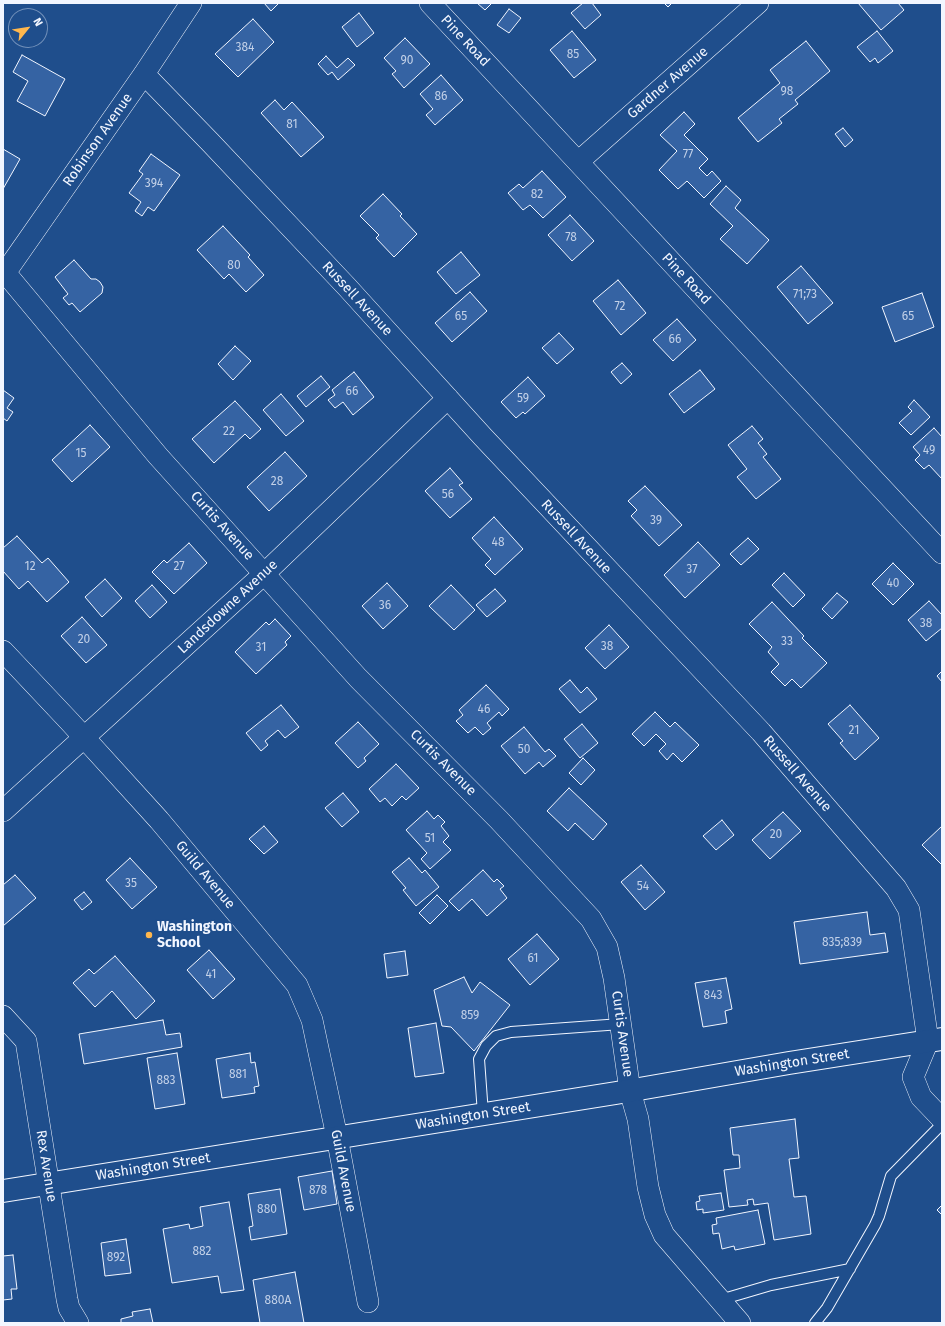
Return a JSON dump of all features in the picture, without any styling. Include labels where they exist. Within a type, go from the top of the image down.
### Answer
[{"type":"main road","name":"Washington Street","points":[[3,1191],[630,1091],[789,1063],[935,1040]]},
{"type":"street","name":"Robinson Avenue","points":[[4,273],[144,74],[191,3]]},
{"type":"street","name":"Pine Road","points":[[430,3],[942,553]]},
{"type":"street","name":"Gardner Avenue","points":[[578,162],[758,3]]},
{"type":"street","name":"Russell Avenue","points":[[144,74],[342,282],[448,398],[761,732],[896,888],[909,910],[935,1040]]},
{"type":"street","name":"Curtis Avenue","points":[[4,273],[158,456],[358,678],[499,820],[591,919],[608,947],[614,978],[630,1091],[638,1119],[648,1187],[655,1215],[664,1235],[740,1323]]},
{"type":"street","name":"Landsdowne Avenue","points":[[3,811],[264,574],[448,398]]},
{"type":"street","name":"Guild Avenue","points":[[3,652],[159,820],[297,985],[312,1020],[337,1137],[368,1302]]},
{"type":"street","name":"Rex Avenue","points":[[5,1021],[26,1041],[66,1299],[69,1308],[78,1323]]},
{"type":"street","points":[[935,1040],[913,1077],[921,1096],[942,1119]]},
{"type":"lane","points":[[483,1114],[479,1059],[486,1046],[496,1036],[511,1032],[621,1024]]},
{"type":"lane","points":[[816,1323],[827,1308],[875,1225],[891,1176],[942,1124]]},
{"type":"lane","points":[[720,1300],[771,1285],[850,1269]]},
{"type":"building","points":[[264,3],[279,3],[271,11]]},
{"type":"building","points":[[477,3],[492,3],[485,10]]},
{"type":"building","points":[[583,3],[592,3],[601,15],[585,29],[571,13]]},
{"type":"building","points":[[664,3],[672,3],[668,7]]},
{"type":"building","points":[[858,3],[898,3],[904,10],[881,30]]},
{"type":"building","points":[[509,9],[521,18],[509,33],[497,25]]},
{"type":"building","points":[[359,13],[374,33],[357,47],[342,27]]},
{"type":"building","points":[[253,19],[274,42],[238,77],[215,54]]},
{"type":"building","points":[[572,31],[596,60],[574,78],[550,50]]},
{"type":"building","points":[[877,31],[893,51],[878,63],[875,58],[870,62],[857,47]]},
{"type":"building","points":[[405,38],[430,64],[404,88],[392,74],[396,71],[384,58]]},
{"type":"building","points":[[806,41],[830,71],[795,100],[798,104],[779,119],[782,123],[758,142],[738,118],[780,83],[770,70]]},
{"type":"building","points":[[22,55],[65,79],[45,116],[17,101],[28,81],[13,72]]},
{"type":"building","points":[[326,56],[337,68],[348,58],[355,65],[338,80],[332,72],[328,75],[318,64]]},
{"type":"building","points":[[441,75],[463,100],[435,125],[426,115],[433,109],[420,94]]},
{"type":"building","points":[[275,100],[284,110],[292,102],[324,137],[301,157],[261,113]]},
{"type":"building","points":[[684,112],[695,124],[684,135],[708,159],[699,168],[707,176],[712,171],[721,181],[704,198],[687,181],[678,189],[659,170],[677,151],[660,135]]},
{"type":"building","points":[[843,128],[853,140],[845,147],[835,134]]},
{"type":"building","points":[[3,149],[20,159],[3,189]]},
{"type":"building","points":[[151,154],[180,175],[154,211],[148,207],[142,216],[135,211],[141,202],[129,193],[143,174],[139,171]]},
{"type":"building","points":[[542,171],[566,197],[543,218],[530,205],[523,210],[508,193],[519,184],[523,188]]},
{"type":"building","points":[[726,186],[741,200],[735,208],[769,240],[747,264],[720,239],[733,226],[710,204]]},
{"type":"building","points":[[383,194],[402,214],[400,216],[417,234],[394,257],[376,238],[379,235],[360,216]]},
{"type":"building","points":[[570,215],[594,241],[572,261],[548,235]]},
{"type":"building","points":[[223,226],[250,255],[248,257],[264,275],[246,292],[229,274],[224,279],[197,250]]},
{"type":"building","points":[[461,252],[480,275],[456,294],[437,272]]},
{"type":"building","points":[[74,260],[91,279],[96,279],[103,287],[102,293],[80,312],[72,303],[69,305],[63,298],[68,294],[55,277]]},
{"type":"building","points":[[801,266],[833,303],[808,324],[777,287]]},
{"type":"building","points":[[618,280],[646,313],[621,335],[593,301]]},
{"type":"building","points":[[470,292],[487,311],[452,342],[435,323]]},
{"type":"building","points":[[922,293],[934,327],[895,342],[882,307]]},
{"type":"building","points":[[677,319],[696,340],[673,361],[653,340]]},
{"type":"building","points":[[559,333],[574,349],[557,364],[542,348]]},
{"type":"building","points":[[235,346],[251,361],[233,380],[218,364]]},
{"type":"building","points":[[622,363],[632,374],[621,384],[611,372]]},
{"type":"building","points":[[700,370],[715,389],[684,413],[669,394]]},
{"type":"building","points":[[354,372],[374,397],[353,415],[343,402],[335,408],[328,400],[335,395],[332,390]]},
{"type":"building","points":[[321,376],[330,387],[306,407],[297,396]]},
{"type":"building","points":[[528,377],[545,396],[525,414],[523,412],[516,418],[501,402]]},
{"type":"building","points":[[3,390],[14,398],[7,408],[13,412],[7,421],[3,418]]},
{"type":"building","points":[[281,394],[304,421],[286,436],[263,410]]},
{"type":"building","points":[[914,400],[930,417],[911,435],[899,423],[912,411],[908,407]]},
{"type":"building","points":[[235,401],[261,429],[250,439],[245,434],[214,463],[192,439]]},
{"type":"building","points":[[90,425],[110,447],[72,482],[52,460]]},
{"type":"building","points":[[752,426],[763,439],[758,443],[767,454],[763,457],[781,479],[756,499],[737,477],[747,469],[728,445]]},
{"type":"building","points":[[934,428],[942,437],[942,479],[929,465],[924,469],[915,460],[920,455],[913,447]]},
{"type":"building","points":[[285,452],[307,476],[269,511],[247,487]]},
{"type":"building","points":[[450,468],[463,483],[459,485],[472,499],[450,518],[425,491]]},
{"type":"building","points":[[645,486],[682,525],[659,546],[631,516],[637,510],[628,501]]},
{"type":"building","points":[[494,517],[523,549],[495,575],[485,565],[491,559],[472,538]]},
{"type":"building","points":[[17,536],[42,563],[48,558],[69,582],[47,602],[28,581],[19,589],[3,571],[3,548]]},
{"type":"building","points":[[748,538],[759,549],[741,565],[730,554]]},
{"type":"building","points":[[698,542],[720,565],[685,598],[664,575]]},
{"type":"building","points":[[189,543],[207,563],[174,594],[152,572],[164,560],[167,563]]},
{"type":"building","points":[[893,563],[914,584],[893,605],[872,584]]},
{"type":"building","points":[[784,573],[805,595],[793,607],[772,585]]},
{"type":"building","points":[[105,579],[122,598],[102,617],[85,597]]},
{"type":"building","points":[[387,583],[408,606],[383,629],[362,606]]},
{"type":"building","points":[[152,585],[167,602],[150,618],[135,601]]},
{"type":"building","points":[[451,585],[475,610],[454,630],[429,606]]},
{"type":"building","points":[[495,589],[506,601],[487,617],[476,605]]},
{"type":"building","points":[[837,593],[848,602],[832,619],[822,609]]},
{"type":"building","points":[[929,601],[942,615],[942,628],[926,641],[908,620]]},
{"type":"building","points":[[772,602],[804,636],[802,638],[827,663],[801,688],[792,679],[785,686],[771,672],[779,664],[768,652],[772,647],[749,624]]},
{"type":"building","points":[[82,617],[107,645],[86,663],[61,636]]},
{"type":"building","points":[[275,619],[291,636],[285,642],[287,645],[256,674],[235,652],[266,622],[269,625]]},
{"type":"building","points":[[609,625],[629,647],[605,669],[585,648]]},
{"type":"building","points":[[942,671],[942,682],[937,676]]},
{"type":"building","points":[[570,680],[581,693],[587,687],[597,699],[580,713],[559,689]]},
{"type":"building","points":[[486,685],[509,709],[502,716],[499,712],[487,723],[491,728],[483,735],[475,727],[468,733],[456,721],[463,715],[459,710]]},
{"type":"building","points":[[281,705],[299,727],[285,738],[278,730],[265,741],[268,745],[261,751],[246,733]]},
{"type":"building","points":[[850,705],[879,738],[855,760],[840,743],[843,741],[828,724]]},
{"type":"building","points":[[655,712],[670,727],[675,722],[699,745],[682,762],[673,753],[667,760],[659,751],[666,744],[656,734],[644,746],[632,734]]},
{"type":"building","points":[[358,722],[379,744],[364,758],[366,761],[358,768],[335,743]]},
{"type":"building","points":[[582,724],[598,743],[580,758],[564,739]]},
{"type":"building","points":[[524,727],[545,752],[549,749],[556,756],[543,767],[539,762],[525,774],[501,746]]},
{"type":"building","points":[[583,758],[595,770],[581,785],[569,773]]},
{"type":"building","points":[[396,764],[419,788],[406,800],[402,796],[392,806],[385,798],[380,802],[369,789]]},
{"type":"building","points":[[569,788],[607,824],[593,840],[575,823],[568,831],[547,811]]},
{"type":"building","points":[[343,793],[359,812],[342,827],[325,808]]},
{"type":"building","points":[[427,811],[434,819],[438,815],[445,822],[441,826],[449,836],[443,842],[451,850],[430,869],[421,859],[427,853],[406,830]]},
{"type":"building","points":[[783,812],[801,831],[770,859],[752,840]]},
{"type":"building","points":[[722,820],[734,835],[716,850],[703,836]]},
{"type":"building","points":[[264,826],[278,842],[264,854],[249,839]]},
{"type":"building","points":[[942,826],[942,865],[922,845]]},
{"type":"building","points":[[130,858],[157,887],[132,909],[106,880]]},
{"type":"building","points":[[409,858],[422,873],[425,870],[439,887],[416,906],[403,890],[406,888],[392,872]]},
{"type":"building","points":[[641,865],[665,892],[645,910],[621,882]]},
{"type":"building","points":[[483,870],[494,882],[497,879],[504,886],[500,889],[507,898],[487,916],[472,899],[459,911],[449,901]]},
{"type":"building","points":[[15,875],[36,898],[3,926],[3,885]]},
{"type":"building","points":[[84,892],[92,902],[82,910],[74,900]]},
{"type":"building","points":[[437,895],[448,906],[430,924],[419,913]]},
{"type":"building","points":[[867,912],[870,935],[885,933],[888,952],[800,964],[794,922]]},
{"type":"building","points":[[537,934],[559,959],[530,985],[508,959]]},
{"type":"building","points":[[209,950],[235,979],[213,999],[187,970]]},
{"type":"building","points":[[405,951],[408,975],[387,978],[384,954]]},
{"type":"building","points":[[115,956],[155,1001],[136,1019],[112,991],[95,1007],[73,983],[89,969],[94,974]]},
{"type":"building","points":[[464,977],[472,993],[480,982],[510,1005],[474,1051],[451,1027],[442,1026],[434,990]]},
{"type":"building","points":[[726,978],[732,1009],[725,1011],[727,1023],[703,1027],[695,983]]},
{"type":"building","points":[[163,1020],[166,1035],[180,1033],[182,1047],[84,1064],[79,1034]]},
{"type":"building","points":[[436,1023],[444,1073],[415,1077],[408,1028]]},
{"type":"building","points":[[177,1053],[185,1104],[155,1109],[147,1058]]},
{"type":"building","points":[[250,1053],[251,1063],[255,1062],[259,1086],[254,1087],[255,1093],[222,1098],[216,1059]]},
{"type":"building","points":[[795,1119],[799,1158],[789,1159],[794,1197],[806,1196],[811,1234],[774,1240],[768,1203],[754,1205],[753,1199],[747,1200],[748,1205],[729,1207],[724,1170],[740,1168],[739,1155],[733,1155],[730,1128]]},
{"type":"building","points":[[332,1171],[337,1204],[304,1210],[298,1177]]},
{"type":"building","points":[[280,1189],[287,1234],[251,1240],[249,1227],[253,1226],[248,1194]]},
{"type":"building","points":[[721,1193],[724,1210],[703,1213],[703,1209],[697,1210],[696,1202],[700,1201],[699,1196]]},
{"type":"building","points":[[229,1202],[244,1290],[221,1293],[218,1276],[172,1283],[163,1229],[189,1224],[190,1229],[203,1226],[200,1207]]},
{"type":"building","points":[[942,1205],[942,1215],[937,1210]]},
{"type":"building","points":[[758,1210],[765,1244],[735,1250],[734,1246],[722,1249],[719,1233],[713,1234],[712,1225],[717,1224],[716,1218]]},
{"type":"building","points":[[126,1239],[131,1273],[105,1276],[101,1243]]},
{"type":"building","points":[[13,1255],[17,1289],[11,1289],[12,1299],[3,1300],[3,1256]]},
{"type":"building","points":[[295,1272],[304,1323],[260,1323],[253,1280]]},
{"type":"building","points":[[150,1309],[153,1323],[121,1323],[121,1319],[133,1316],[132,1312]]},
{"type":"place","name":"Washington School","points":[[149,935]]}]
